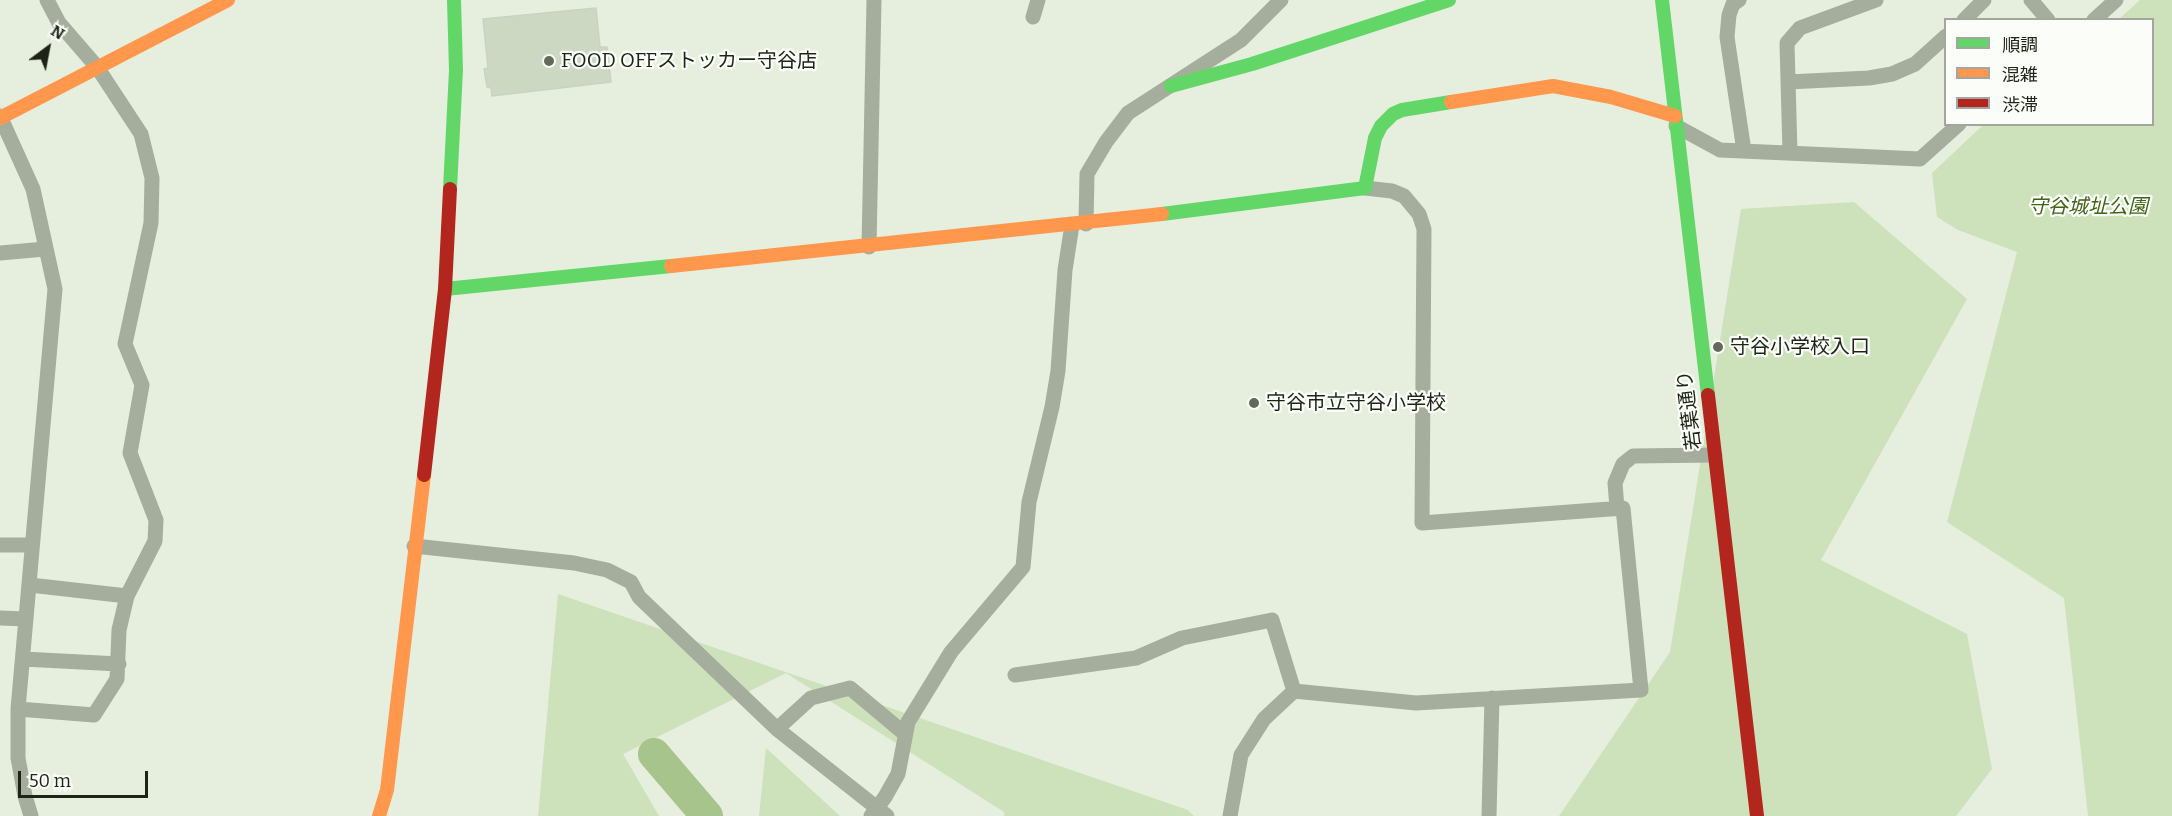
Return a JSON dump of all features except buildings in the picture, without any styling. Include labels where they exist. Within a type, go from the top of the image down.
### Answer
[{"type":"street","points":[[18,709],[94,715],[117,679],[119,630],[127,596],[155,541],[156,520],[130,453],[142,386],[125,344],[151,223],[152,178],[141,134],[98,67],[59,23],[47,0]]},
{"type":"street","points":[[31,816],[18,758],[18,709],[55,289],[33,189],[0,117],[228,0]]},
{"type":"street","points":[[379,816],[387,790],[445,289],[456,70],[454,0]]},
{"type":"street","points":[[869,247],[874,0]]},
{"type":"street","points":[[1033,17],[1038,0]]},
{"type":"street","points":[[414,546],[574,563],[607,570],[631,582],[639,597],[777,729],[878,813],[898,774],[908,722],[951,652],[1023,567],[1029,502],[1052,407],[1058,371],[1065,270],[1079,225],[1087,174],[1106,142],[1128,113],[1241,40],[1281,0]]},
{"type":"street","points":[[1171,86],[1252,64],[1449,0]]},
{"type":"street","name":"若葉通り","points":[[1662,0],[1757,816]]},
{"type":"street","points":[[1739,0],[1733,4],[1729,15],[1727,37],[1744,151]]},
{"type":"street","points":[[1790,153],[1787,43],[1793,33],[1876,0]]},
{"type":"street","points":[[1966,18],[1984,0]]},
{"type":"street","points":[[2031,0],[2046,18]]},
{"type":"street","points":[[2096,18],[2116,0]]},
{"type":"street","points":[[1788,82],[1869,78],[1892,74],[1915,64],[1944,38]]},
{"type":"street","points":[[1365,188],[1375,138],[1381,126],[1402,110],[1554,86],[1611,97],[1675,121],[1720,150],[1920,159],[1957,126]]},
{"type":"street","points":[[445,289],[1079,225],[1365,188],[1392,191],[1404,196],[1419,214],[1424,229],[1422,524],[1623,508],[1641,690],[1416,703],[1294,692],[1264,719],[1241,754],[1230,816]]},
{"type":"street","points":[[0,254],[45,249]]},
{"type":"street","points":[[1617,508],[1615,483],[1623,464],[1633,456],[1715,455]]},
{"type":"street","points":[[0,545],[32,545]]},
{"type":"street","points":[[30,585],[127,596]]},
{"type":"street","points":[[0,618],[26,619]]},
{"type":"street","points":[[1015,675],[1136,658],[1182,638],[1272,620],[1294,692]]},
{"type":"street","points":[[23,659],[119,664]]},
{"type":"street","points":[[777,729],[810,698],[850,688],[905,734]]},
{"type":"street","points":[[1490,816],[1492,698]]},
{"type":"green space","name":"守谷城址公園","points":[[2140,0],[2172,0],[2172,816],[2088,816],[2064,598],[1947,522],[2017,252],[1958,230],[1937,217],[1932,173],[1982,126],[2154,126],[2154,18],[2120,18]]},
{"type":"green space","points":[[1854,202],[1967,299],[1821,560],[1967,634],[1992,769],[1956,816],[1559,816],[1670,652],[1741,209]]},
{"type":"green space","points":[[558,594],[1188,810],[1194,816],[1004,816],[1004,812],[786,673],[623,754],[659,816],[538,816]]},
{"type":"green space","points":[[766,748],[840,816],[759,816]]},
{"type":"waterway","points":[[654,754],[707,816]]},
{"type":"traffic: fast","points":[[450,189],[456,70],[454,0]]},
{"type":"traffic: fast","points":[[1171,86],[1252,64],[1449,0]]},
{"type":"traffic: fast","points":[[1662,0],[1708,395]]},
{"type":"traffic: fast","points":[[1162,214],[1365,188],[1375,138],[1381,126],[1393,114],[1402,110],[1451,102]]},
{"type":"traffic: fast","points":[[445,289],[671,266]]},
{"type":"traffic: slow","points":[[0,118],[228,0]]},
{"type":"traffic: slow","points":[[1451,102],[1553,86],[1611,97],[1675,116]]},
{"type":"traffic: slow","points":[[671,266],[1162,214]]},
{"type":"traffic: slow","points":[[379,816],[387,790],[424,475]]},
{"type":"traffic: jam","points":[[424,475],[445,289],[450,189]]},
{"type":"traffic: jam","points":[[1708,395],[1757,816]]},
{"type":"place","name":"FOOD OFFストッカー守谷店","points":[[549,61]]},
{"type":"place","name":"守谷小学校入口","points":[[1718,347]]},
{"type":"place","name":"守谷市立守谷小学校","points":[[1254,403]]}]
